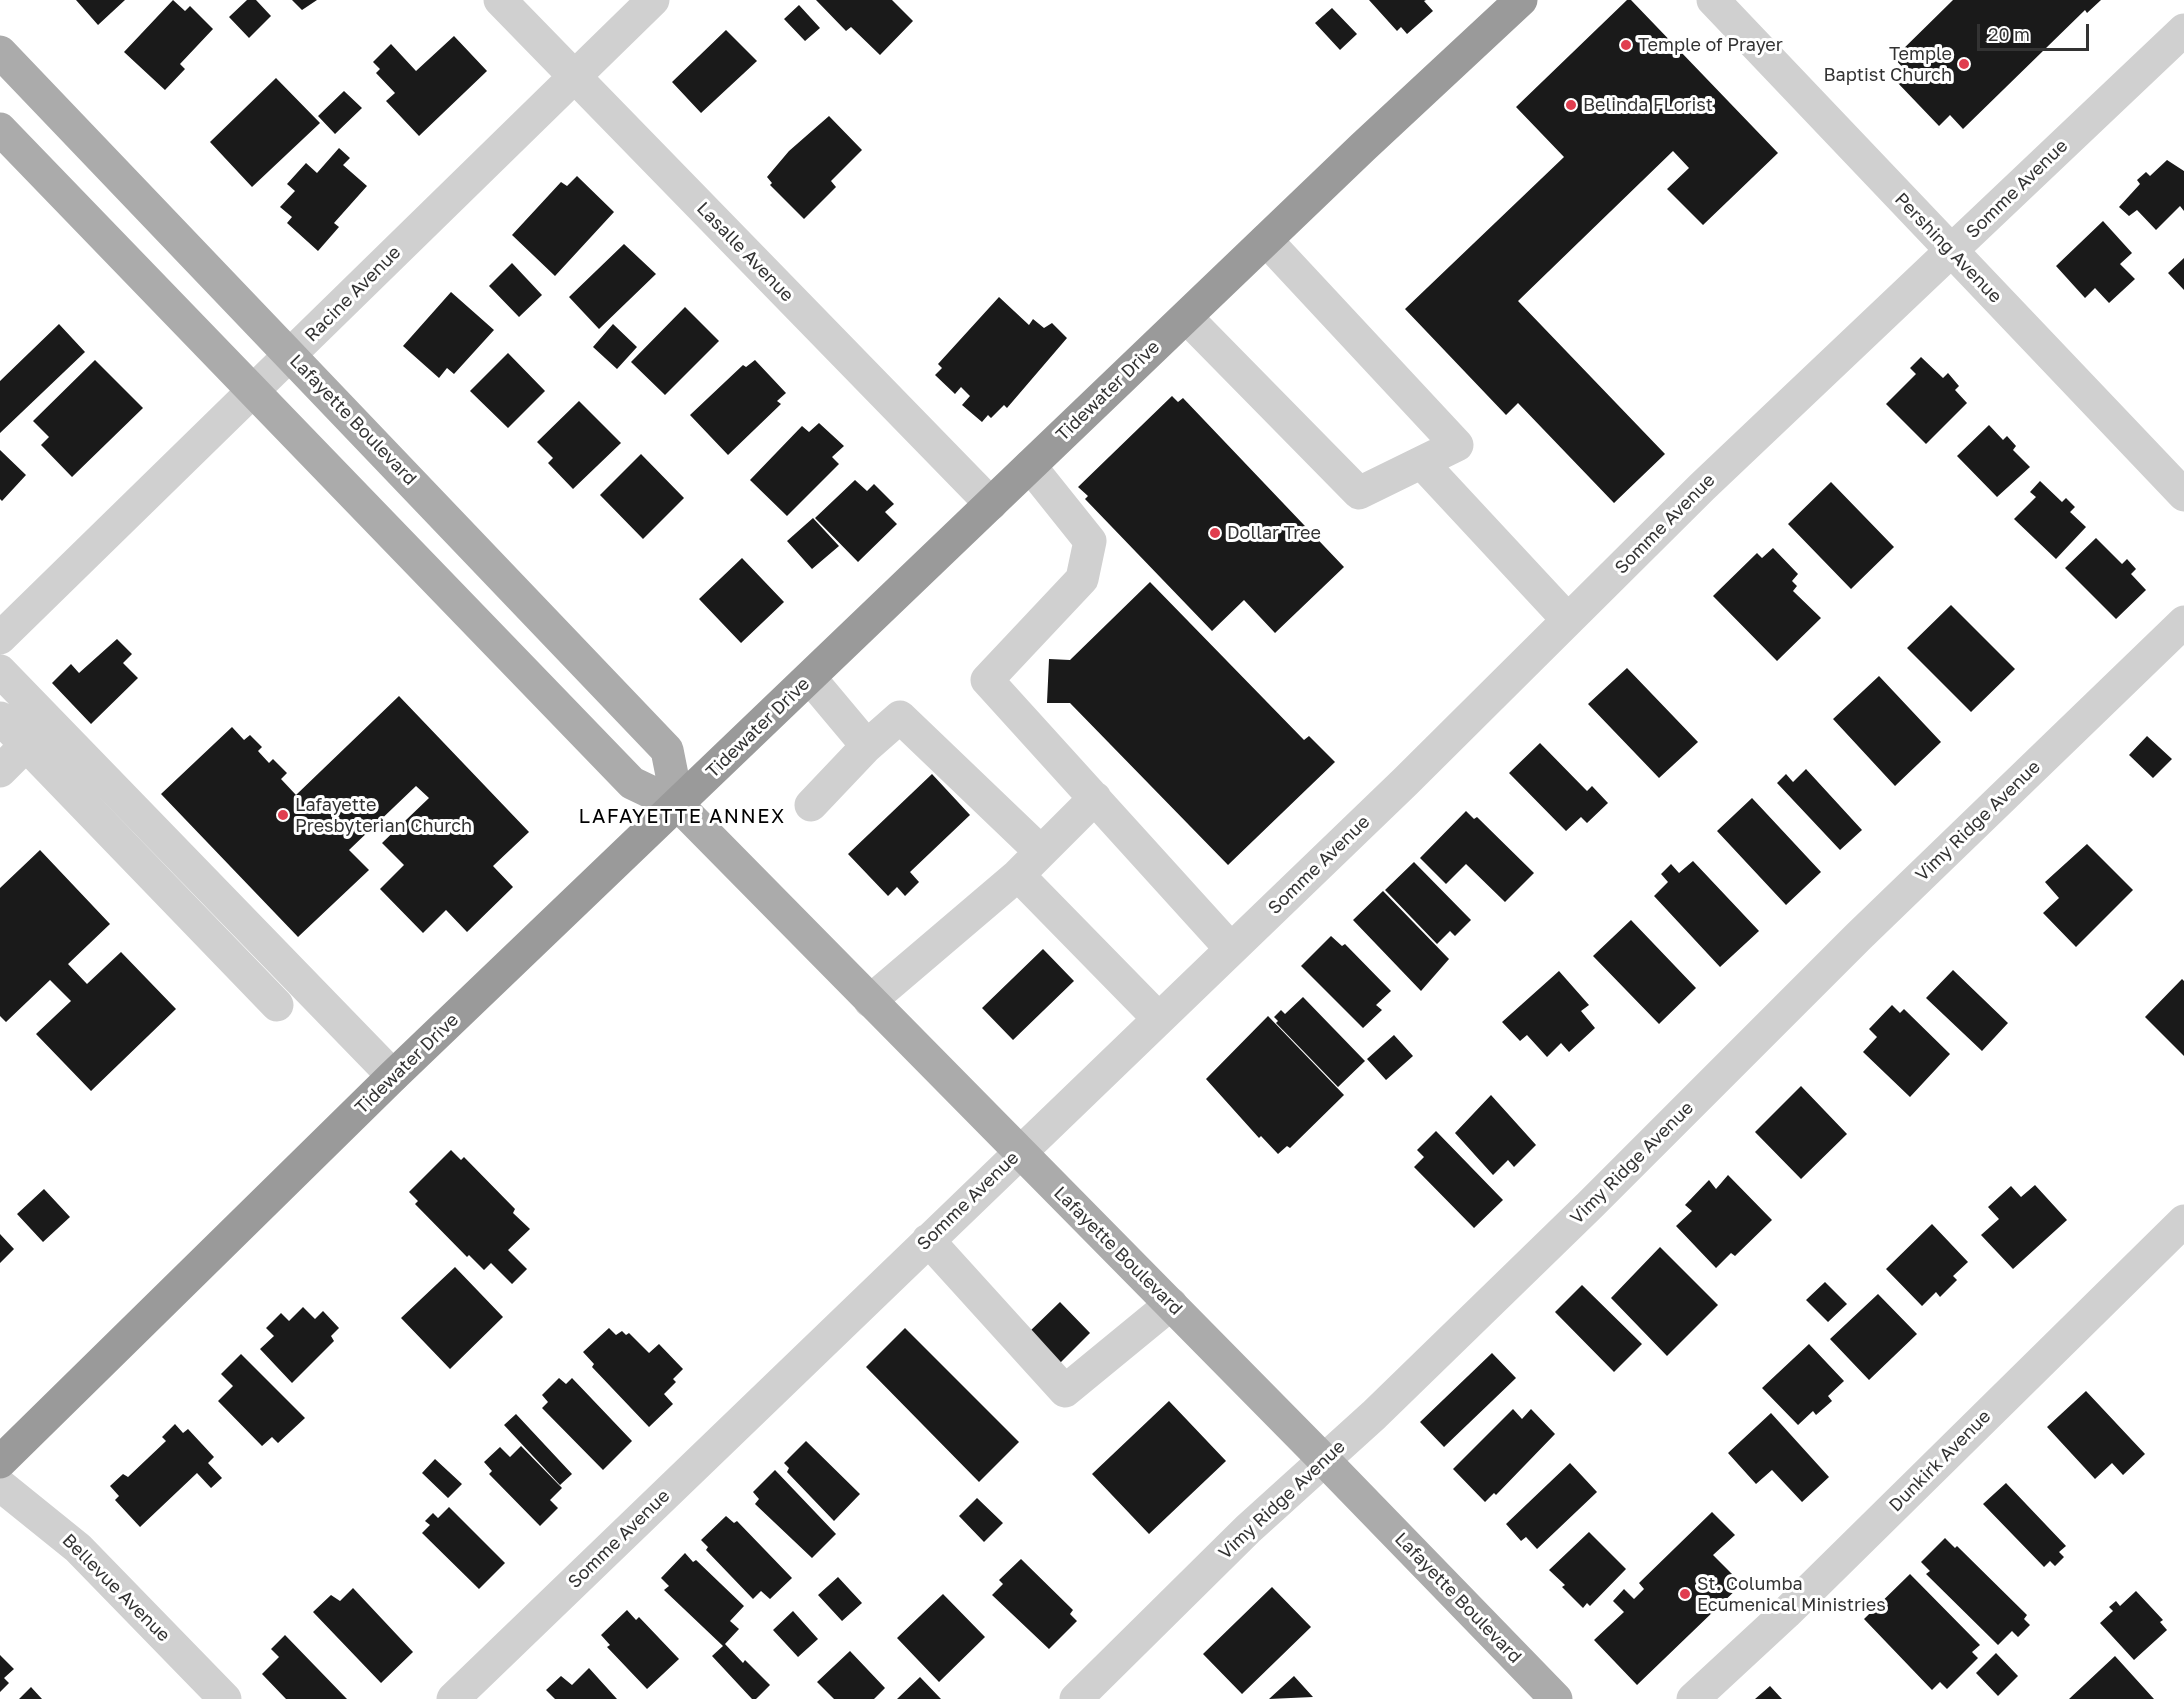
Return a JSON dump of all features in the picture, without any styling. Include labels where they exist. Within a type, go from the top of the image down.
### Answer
[{"type":"highway","name":"Tidewater Drive","points":[[0,1462],[393,1077],[1266,240],[1521,0]]},
{"type":"main road","name":"Lafayette Boulevard","points":[[0,52],[667,750],[678,804]]},
{"type":"main road","name":"Lafayette Boulevard","points":[[0,129],[632,783],[678,804],[1556,1699]]},
{"type":"street","name":"Lasalle Avenue","points":[[500,0],[991,504]]},
{"type":"street","name":"Racine Avenue","points":[[0,638],[652,0]]},
{"type":"street","name":"Pershing Avenue","points":[[1713,0],[2184,495]]},
{"type":"street","name":"Somme Avenue","points":[[453,1699],[1231,949],[1702,487],[2184,30]]},
{"type":"street","points":[[1186,317],[1359,492],[1457,445],[1266,240]]},
{"type":"street","points":[[1422,463],[1568,620]]},
{"type":"street","points":[[1030,466],[1090,541],[1082,579],[987,680],[1231,949]]},
{"type":"street","name":"Vimy Ridge Avenue","points":[[1076,1699],[1248,1529],[1324,1460],[1574,1221],[1859,936],[2184,622]]},
{"type":"street","points":[[0,671],[393,1077]]},
{"type":"street","points":[[810,678],[867,746]]},
{"type":"street","points":[[811,805],[867,746],[900,717],[1041,852]]},
{"type":"street","points":[[0,718],[277,1005]]},
{"type":"street","points":[[0,771],[26,745]]},
{"type":"street","points":[[870,1001],[1017,875],[1095,798]]},
{"type":"street","points":[[1017,875],[1158,1018]]},
{"type":"street","name":"Dunkirk Avenue","points":[[1693,1699],[1785,1613],[2184,1221]]},
{"type":"street","points":[[928,1240],[1065,1391],[1171,1304]]},
{"type":"street","name":"Bellevue Avenue","points":[[0,1485],[78,1548],[225,1699]]},
{"type":"building","points":[[76,0],[125,0],[98,25]]},
{"type":"building","points":[[173,0],[185,11],[190,6],[213,29],[180,64],[185,69],[165,90],[124,52]]},
{"type":"building","points":[[247,0],[256,0],[271,16],[249,38],[229,17]]},
{"type":"building","points":[[292,0],[317,0],[302,10]]},
{"type":"building","points":[[816,0],[892,0],[913,21],[880,55],[851,27],[846,31]]},
{"type":"building","points":[[1369,0],[1426,0],[1424,1],[1433,11],[1407,34],[1401,27],[1397,31]]},
{"type":"building","points":[[1627,0],[1631,0],[1778,153],[1703,225],[1667,189],[1689,168],[1673,151],[1518,301],[1665,454],[1614,503],[1518,403],[1506,415],[1405,309],[1564,157],[1516,107]]},
{"type":"building","name":"Temple Baptist Church","points":[[1953,0],[2101,0],[2087,13],[2085,10],[1963,129],[1950,115],[1939,126],[1895,80],[1905,70],[1894,58]]},
{"type":"building","points":[[799,5],[820,28],[805,41],[784,19]]},
{"type":"building","points":[[1332,8],[1357,34],[1340,50],[1315,23]]},
{"type":"building","points":[[726,30],[757,61],[701,113],[672,82]]},
{"type":"building","points":[[454,36],[487,71],[419,136],[386,101],[395,93],[376,73],[380,69],[373,62],[391,44],[416,71]]},
{"type":"building","points":[[276,78],[320,123],[252,187],[210,142]]},
{"type":"building","points":[[344,91],[362,108],[335,134],[318,116]]},
{"type":"building","points":[[829,116],[862,150],[831,181],[836,187],[804,219],[770,185],[772,183],[767,177],[789,151]]},
{"type":"building","points":[[339,148],[350,158],[343,165],[367,186],[334,223],[339,227],[318,251],[287,223],[292,217],[280,207],[295,191],[287,184],[306,163],[317,173]]},
{"type":"building","points":[[2167,160],[2184,171],[2184,211],[2180,206],[2156,230],[2137,210],[2129,216],[2119,207],[2140,184],[2137,180],[2146,172],[2150,176]]},
{"type":"building","points":[[577,176],[614,212],[555,276],[512,235],[561,182],[567,186]]},
{"type":"building","points":[[2103,221],[2132,253],[2120,264],[2135,279],[2109,303],[2095,288],[2085,298],[2056,266]]},
{"type":"building","points":[[624,244],[656,274],[599,329],[569,297]]},
{"type":"building","points":[[2184,258],[2184,290],[2168,273]]},
{"type":"building","points":[[512,263],[542,295],[519,317],[489,286]]},
{"type":"building","points":[[451,292],[494,330],[454,374],[447,368],[439,378],[403,346]]},
{"type":"building","points":[[999,297],[1029,325],[1033,319],[1044,328],[1052,323],[1067,338],[1007,408],[1004,405],[991,418],[988,415],[982,422],[962,405],[970,396],[961,387],[955,394],[935,375],[942,368],[938,364]]},
{"type":"building","points":[[685,307],[719,341],[665,395],[631,362]]},
{"type":"building","points":[[59,324],[85,352],[0,433],[0,381]]},
{"type":"building","points":[[613,324],[637,347],[617,369],[593,347]]},
{"type":"building","points":[[508,353],[545,391],[508,428],[470,391]]},
{"type":"building","points":[[1921,357],[1943,378],[1948,373],[1959,386],[1955,390],[1967,403],[1926,444],[1886,404],[1916,374],[1910,368]]},
{"type":"building","points":[[95,360],[143,408],[72,477],[41,445],[49,437],[33,421]]},
{"type":"building","points":[[755,360],[786,393],[777,401],[781,404],[728,455],[690,415],[743,365],[746,367]]},
{"type":"building","name":"Dollar Tree","points":[[1172,396],[1178,402],[1183,398],[1344,567],[1275,633],[1244,600],[1212,631],[1085,499],[1088,496],[1078,487]]},
{"type":"building","points":[[579,401],[621,443],[573,489],[548,463],[553,458],[537,442]]},
{"type":"building","points":[[819,423],[844,446],[832,457],[839,464],[787,516],[750,480],[802,426],[809,432]]},
{"type":"building","points":[[1989,425],[2003,440],[2007,436],[2016,446],[2013,450],[2030,467],[1997,497],[1957,456]]},
{"type":"building","points":[[0,450],[26,475],[2,501],[0,499]]},
{"type":"building","points":[[641,454],[684,498],[643,539],[600,495]]},
{"type":"building","points":[[855,480],[867,491],[874,484],[894,504],[885,512],[897,524],[858,562],[815,518]]},
{"type":"building","points":[[2040,481],[2062,502],[2066,498],[2075,507],[2070,512],[2086,527],[2056,559],[2014,519],[2036,497],[2030,492]]},
{"type":"building","points":[[1831,482],[1894,547],[1851,589],[1788,524]]},
{"type":"building","points":[[813,518],[839,546],[812,569],[787,541]]},
{"type":"building","points":[[2096,538],[2122,564],[2127,559],[2136,569],[2131,574],[2146,590],[2116,619],[2065,568]]},
{"type":"building","points":[[1773,548],[1798,574],[1792,581],[1797,586],[1793,591],[1821,618],[1777,661],[1713,596],[1757,553],[1762,558]]},
{"type":"building","points":[[742,558],[784,602],[741,643],[699,599]]},
{"type":"building","points":[[1150,582],[1304,740],[1309,736],[1335,762],[1228,865],[1070,703],[1047,703],[1049,659],[1070,660]]},
{"type":"building","points":[[1951,605],[2015,669],[1971,712],[1907,648]]},
{"type":"building","points":[[117,639],[132,654],[123,663],[138,678],[91,724],[52,683],[71,664],[79,673]]},
{"type":"building","points":[[1627,668],[1698,742],[1659,778],[1588,704]]},
{"type":"building","points":[[1879,676],[1941,742],[1895,786],[1833,719]]},
{"type":"building","name":"Lafayette Presbyterian Church","points":[[399,696],[529,832],[493,866],[513,887],[467,932],[446,910],[423,933],[380,889],[404,865],[382,843],[429,798],[416,786],[349,850],[369,870],[298,937],[161,794],[232,727],[244,740],[250,735],[262,747],[258,751],[269,763],[273,759],[287,773],[281,779],[296,795]]},
{"type":"building","points":[[2147,736],[2172,759],[2153,778],[2129,755]]},
{"type":"building","points":[[1540,743],[1587,791],[1592,786],[1608,803],[1587,823],[1581,817],[1566,831],[1509,773]]},
{"type":"building","points":[[1806,769],[1862,830],[1840,850],[1777,783],[1786,774],[1793,782]]},
{"type":"building","points":[[932,774],[970,815],[910,872],[919,882],[905,896],[897,887],[888,896],[848,854]]},
{"type":"building","points":[[1752,798],[1821,872],[1786,905],[1717,831]]},
{"type":"building","points":[[1466,811],[1474,819],[1477,817],[1534,873],[1505,902],[1466,864],[1446,884],[1420,858]]},
{"type":"building","points":[[2087,844],[2133,890],[2076,947],[2043,913],[2059,898],[2045,882]]},
{"type":"building","points":[[40,850],[110,924],[68,964],[87,984],[121,952],[176,1009],[91,1091],[36,1034],[71,1001],[50,980],[6,1022],[0,1016],[0,888]]},
{"type":"building","points":[[1693,861],[1759,931],[1720,967],[1654,896],[1668,882],[1661,874],[1671,864],[1679,873]]},
{"type":"building","points":[[1414,862],[1471,920],[1455,936],[1450,931],[1437,944],[1385,890]]},
{"type":"building","points":[[1383,891],[1449,959],[1421,991],[1353,920]]},
{"type":"building","points":[[1631,920],[1696,988],[1659,1024],[1593,956]]},
{"type":"building","points":[[1331,936],[1342,946],[1345,944],[1391,991],[1376,1005],[1382,1010],[1363,1028],[1301,966]]},
{"type":"building","points":[[1043,949],[1074,981],[1013,1040],[982,1008]]},
{"type":"building","points":[[1953,970],[2008,1023],[1982,1051],[1926,998]]},
{"type":"building","points":[[1559,971],[1589,1005],[1581,1011],[1595,1028],[1569,1052],[1561,1043],[1547,1057],[1527,1035],[1520,1041],[1502,1022]]},
{"type":"building","points":[[2182,979],[2184,981],[2184,1056],[2145,1017]]},
{"type":"building","points":[[1303,997],[1365,1061],[1338,1087],[1276,1023],[1278,1021],[1274,1017],[1281,1010],[1285,1014]]},
{"type":"building","points":[[1892,1005],[1900,1013],[1904,1009],[1950,1054],[1910,1097],[1863,1052],[1877,1037],[1869,1029]]},
{"type":"building","points":[[1268,1016],[1344,1095],[1290,1148],[1287,1146],[1278,1154],[1261,1136],[1259,1138],[1206,1079]]},
{"type":"building","points":[[1394,1035],[1413,1056],[1386,1080],[1367,1059]]},
{"type":"building","points":[[1801,1086],[1847,1134],[1801,1179],[1755,1132]]},
{"type":"building","points":[[1491,1095],[1536,1145],[1514,1167],[1508,1160],[1493,1175],[1455,1133]]},
{"type":"building","points":[[1436,1131],[1503,1200],[1474,1228],[1414,1167],[1424,1157],[1417,1150]]},
{"type":"building","points":[[451,1150],[461,1160],[464,1157],[515,1209],[513,1213],[530,1229],[508,1250],[527,1269],[512,1284],[491,1263],[484,1270],[469,1255],[467,1257],[415,1204],[418,1201],[409,1192]]},
{"type":"building","points":[[1728,1175],[1772,1220],[1735,1256],[1731,1253],[1716,1268],[1676,1226],[1692,1211],[1685,1205],[1709,1180],[1716,1189]]},
{"type":"building","points":[[2035,1185],[2067,1220],[2013,1269],[1981,1235],[1999,1219],[1988,1207],[2011,1186],[2021,1197]]},
{"type":"building","points":[[44,1189],[70,1217],[43,1242],[17,1214]]},
{"type":"building","points":[[1932,1224],[1968,1262],[1953,1276],[1957,1280],[1940,1297],[1936,1292],[1922,1306],[1886,1269]]},
{"type":"building","points":[[0,1234],[14,1249],[0,1263]]},
{"type":"building","points":[[1660,1247],[1718,1305],[1667,1356],[1611,1298]]},
{"type":"building","points":[[455,1267],[503,1317],[450,1369],[401,1318]]},
{"type":"building","points":[[1825,1282],[1847,1304],[1828,1322],[1806,1300]]},
{"type":"building","points":[[1582,1285],[1642,1344],[1614,1372],[1555,1312]]},
{"type":"building","points":[[1878,1294],[1917,1334],[1869,1380],[1830,1339]]},
{"type":"building","points":[[1060,1302],[1090,1333],[1059,1364],[1028,1333]]},
{"type":"building","points":[[303,1307],[315,1319],[323,1311],[339,1328],[331,1336],[334,1341],[292,1383],[260,1349],[274,1336],[266,1328],[281,1313],[289,1321]]},
{"type":"building","points":[[609,1328],[616,1335],[622,1331],[626,1335],[629,1333],[649,1353],[659,1344],[683,1369],[673,1379],[676,1382],[664,1394],[673,1404],[649,1427],[592,1367],[594,1364],[583,1352]]},
{"type":"building","points":[[905,1328],[1019,1442],[979,1482],[866,1367]]},
{"type":"building","points":[[1809,1344],[1844,1381],[1828,1396],[1832,1401],[1816,1415],[1813,1411],[1798,1425],[1762,1388]]},
{"type":"building","points":[[1492,1353],[1516,1378],[1444,1447],[1420,1422]]},
{"type":"building","points":[[241,1354],[305,1418],[278,1443],[272,1437],[262,1446],[218,1401],[233,1386],[221,1374]]},
{"type":"building","points":[[559,1378],[566,1384],[572,1378],[632,1441],[603,1470],[542,1408],[548,1402],[542,1395]]},
{"type":"building","points":[[2086,1391],[2145,1454],[2123,1475],[2112,1463],[2095,1479],[2047,1427]]},
{"type":"building","points":[[1169,1401],[1226,1461],[1149,1534],[1092,1474]]},
{"type":"building","points":[[1513,1409],[1522,1419],[1531,1409],[1555,1434],[1496,1495],[1494,1493],[1485,1502],[1453,1469]]},
{"type":"building","points":[[1771,1413],[1829,1477],[1802,1502],[1772,1470],[1756,1484],[1728,1453]]},
{"type":"building","points":[[516,1414],[572,1474],[560,1485],[504,1425]]},
{"type":"building","points":[[175,1424],[183,1433],[188,1429],[214,1457],[208,1463],[222,1478],[211,1488],[197,1473],[140,1527],[115,1500],[119,1496],[110,1486],[123,1474],[128,1477],[166,1441],[162,1437]]},
{"type":"building","points":[[806,1441],[860,1494],[834,1521],[787,1472],[789,1468],[784,1463]]},
{"type":"building","points":[[521,1446],[562,1488],[550,1500],[558,1508],[540,1526],[489,1474],[492,1471],[484,1462],[500,1447],[510,1457]]},
{"type":"building","points":[[435,1459],[462,1484],[448,1498],[422,1473]]},
{"type":"building","points":[[1570,1463],[1597,1492],[1537,1549],[1526,1537],[1521,1541],[1506,1524]]},
{"type":"building","points":[[775,1470],[836,1534],[812,1558],[755,1504],[759,1499],[753,1492]]},
{"type":"building","points":[[2006,1483],[2066,1546],[2059,1552],[2064,1557],[2055,1566],[2050,1561],[2044,1567],[1983,1504]]},
{"type":"building","points":[[977,1498],[1003,1523],[984,1542],[959,1516]]},
{"type":"building","points":[[449,1507],[505,1563],[479,1589],[422,1533],[430,1525],[425,1521],[433,1513],[438,1518]]},
{"type":"building","name":"St. Columba Ecumenical Ministries","points":[[1712,1512],[1735,1535],[1713,1555],[1742,1584],[1637,1685],[1594,1640],[1624,1612],[1613,1601],[1624,1589],[1634,1599],[1644,1589],[1639,1583]]},
{"type":"building","points":[[726,1516],[734,1523],[737,1521],[792,1578],[770,1599],[761,1591],[753,1599],[706,1550],[708,1547],[701,1540]]},
{"type":"building","points":[[1589,1532],[1626,1569],[1590,1606],[1587,1603],[1583,1608],[1562,1587],[1565,1585],[1549,1570]]},
{"type":"building","points":[[1945,1538],[1955,1548],[1957,1546],[2027,1615],[2024,1619],[2030,1625],[2018,1637],[2012,1631],[1998,1645],[1926,1574],[1930,1571],[1921,1562]]},
{"type":"building","points":[[685,1553],[693,1562],[696,1560],[744,1606],[730,1621],[739,1629],[725,1644],[743,1663],[745,1660],[770,1685],[756,1699],[752,1699],[712,1656],[723,1646],[664,1590],[669,1586],[661,1578]]},
{"type":"building","points":[[1021,1559],[1073,1610],[1070,1614],[1077,1621],[1049,1649],[992,1595],[1003,1584],[999,1580]]},
{"type":"building","points":[[1910,1574],[1980,1645],[1972,1652],[1978,1658],[1947,1689],[1940,1682],[1932,1690],[1864,1619]]},
{"type":"building","points":[[838,1577],[862,1603],[842,1621],[818,1595]]},
{"type":"building","points":[[1272,1587],[1311,1627],[1242,1694],[1203,1654]]},
{"type":"building","points":[[353,1588],[413,1652],[381,1683],[313,1612],[331,1595],[340,1601]]},
{"type":"building","points":[[2136,1591],[2163,1620],[2160,1622],[2167,1630],[2134,1660],[2100,1623],[2113,1611],[2109,1607],[2116,1601],[2120,1606]]},
{"type":"building","points":[[943,1594],[985,1637],[939,1682],[897,1638]]},
{"type":"building","points":[[627,1610],[636,1620],[639,1617],[679,1659],[647,1689],[607,1647],[610,1645],[601,1635]]},
{"type":"building","points":[[793,1611],[818,1639],[798,1657],[773,1630]]},
{"type":"building","points":[[285,1635],[347,1699],[286,1699],[262,1674],[279,1657],[271,1649]]},
{"type":"building","points":[[850,1651],[885,1688],[874,1699],[834,1699],[817,1682]]},
{"type":"building","points":[[1996,1653],[2018,1676],[1998,1696],[1976,1673]]},
{"type":"building","points":[[0,1655],[14,1669],[4,1678],[9,1683],[0,1692]]},
{"type":"building","points":[[2115,1656],[2154,1699],[2069,1699]]},
{"type":"building","points":[[589,1668],[617,1699],[555,1699],[546,1690],[561,1676],[572,1685]]},
{"type":"building","points":[[1294,1676],[1313,1697],[1269,1699]]},
{"type":"building","points":[[920,1677],[941,1699],[897,1699]]},
{"type":"building","points":[[1770,1686],[1782,1699],[1755,1699]]},
{"type":"building","points":[[31,1687],[42,1699],[19,1699]]},
{"type":"place","name":"Temple of Prayer","points":[[1626,45]]},
{"type":"place","name":"Temple Baptist Church","points":[[1964,64]]},
{"type":"place","name":"Belinda FLorist","points":[[1571,105]]},
{"type":"place","name":"Dollar Tree","points":[[1215,533]]},
{"type":"place","name":"Lafayette Presbyterian Church","points":[[283,815]]},
{"type":"place","name":"St. Columba Ecumenical Ministries","points":[[1685,1594]]},
{"type":"district","name":"LAFAYETTE ANNEX","points":[[682,817]]}]
